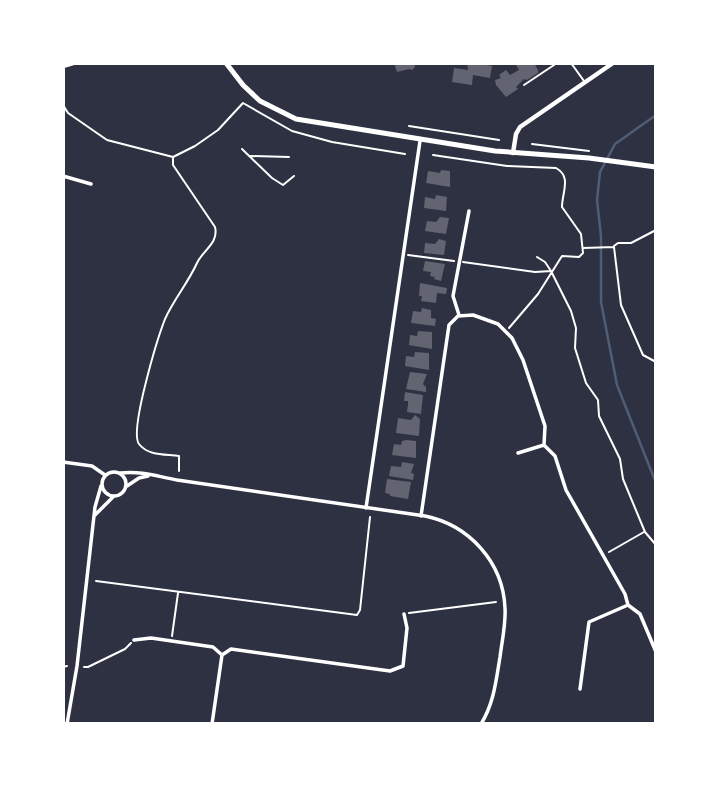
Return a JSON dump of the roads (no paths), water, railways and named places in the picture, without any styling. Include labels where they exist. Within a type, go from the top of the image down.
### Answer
[{"type":"main road","points":[[226,63],[260,101],[286,116],[420,141],[513,153],[589,155],[656,167]]},
{"type":"street","points":[[63,66],[73,63]]},
{"type":"street","points":[[513,153],[520,127],[613,63]]},
{"type":"street","points":[[366,508],[420,141]]},
{"type":"street","points":[[63,176],[90,184]]},
{"type":"street","points":[[459,315],[453,300],[469,211]]},
{"type":"street","points":[[421,516],[449,327],[459,315],[485,318],[506,331],[515,342],[545,426],[544,445],[555,456],[566,490],[625,594],[628,605],[640,614],[656,652]]},
{"type":"street","points":[[518,453],[544,445]]},
{"type":"street","points":[[63,462],[92,467],[104,475]]},
{"type":"street","points":[[104,475],[111,472],[139,471],[150,475],[421,516],[447,523],[470,538],[491,562],[502,586],[505,618],[494,697],[481,724]]},
{"type":"street","points":[[120,473],[126,487]]},
{"type":"street","points":[[67,724],[77,667],[94,516],[104,475]]},
{"type":"street","points":[[101,486],[105,494],[114,496],[121,494],[139,478],[150,475]]},
{"type":"street","points":[[94,516],[114,496]]},
{"type":"street","points":[[580,689],[589,622],[628,605]]},
{"type":"street","points":[[212,724],[222,655],[231,649],[390,671],[403,666],[407,628],[404,614]]},
{"type":"street","points":[[134,640],[150,638],[213,647],[222,655]]},
{"type":"lane","points":[[571,63],[585,82]]},
{"type":"waterway","points":[[656,115],[615,144],[600,172],[597,200],[601,236],[601,302],[617,385],[656,483]]}]
